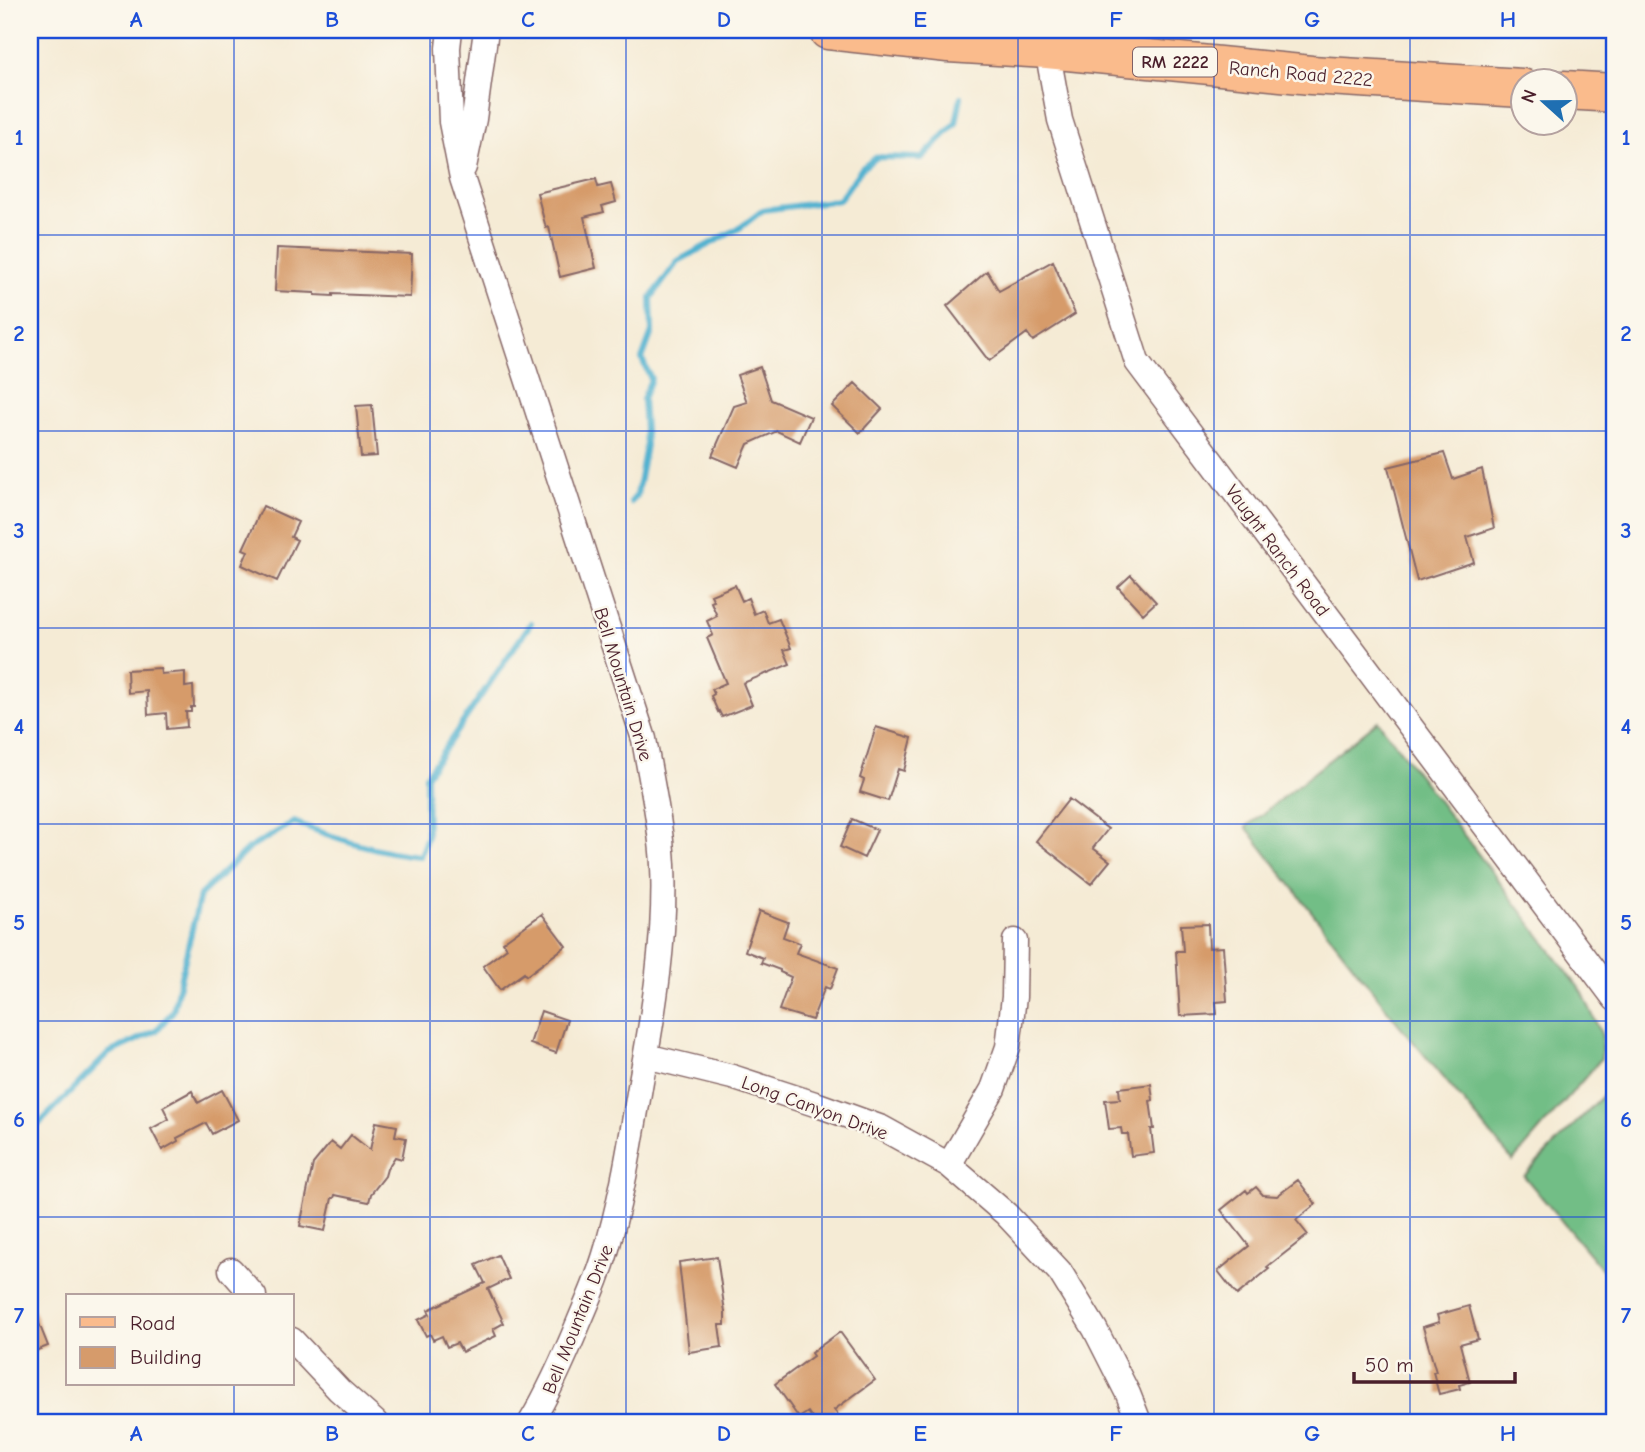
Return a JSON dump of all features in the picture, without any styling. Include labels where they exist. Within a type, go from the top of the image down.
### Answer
[{"type":"main road","name":"Ranch Road 2222","points":[[828,30],[1311,75],[1508,87]]},
{"type":"main road","points":[[1578,91],[1615,93]]},
{"type":"street","name":"Bell Mountain Drive","points":[[450,30],[451,122],[462,178],[644,739],[663,865],[662,924],[656,985],[624,1182],[610,1240],[591,1293],[566,1354],[531,1422]]},
{"type":"street","points":[[462,178],[474,119],[485,30]]},
{"type":"street","name":"Vaught Ranch Road","points":[[1047,49],[1060,120],[1137,362],[1615,999]]},
{"type":"street","points":[[949,1165],[993,1088],[1008,1046],[1014,997],[1015,941]]},
{"type":"street","name":"Long Canyon Drive","points":[[646,1056],[732,1077],[882,1128],[949,1165],[1006,1214],[1060,1272],[1095,1329],[1139,1422]]},
{"type":"street","points":[[231,1270],[252,1294]]},
{"type":"street","points":[[294,1342],[339,1390],[375,1422]]},
{"type":"green space","points":[[1378,721],[1583,993],[1602,1036],[1601,1059],[1513,1161],[1397,1022],[1246,827]]},
{"type":"green space","points":[[1615,1083],[1615,1285],[1524,1176]]},
{"type":"building","points":[[596,179],[598,187],[611,184],[616,202],[602,206],[604,212],[584,217],[596,268],[560,277],[549,227],[546,228],[537,193]]},
{"type":"building","points":[[277,248],[412,254],[410,297],[333,296],[275,291]]},
{"type":"building","points":[[1053,261],[1075,314],[1033,341],[1027,333],[989,361],[947,306],[987,271],[999,291]]},
{"type":"building","points":[[760,367],[771,400],[811,417],[800,442],[777,431],[748,444],[738,467],[712,456],[734,406],[747,402],[737,375]]},
{"type":"building","points":[[855,383],[882,409],[860,433],[832,406]]},
{"type":"building","points":[[372,405],[377,456],[361,457],[356,406]]},
{"type":"building","points":[[1444,453],[1453,479],[1482,469],[1494,528],[1467,537],[1474,562],[1417,581],[1388,467]]},
{"type":"building","points":[[263,506],[298,522],[291,537],[297,540],[277,581],[242,565],[248,551],[243,549]]},
{"type":"building","points":[[1131,575],[1156,602],[1143,614],[1118,587]]},
{"type":"building","points":[[735,585],[742,601],[748,598],[754,614],[763,610],[768,623],[779,619],[791,648],[784,650],[790,664],[743,683],[752,705],[722,717],[711,696],[714,694],[712,689],[726,683],[707,638],[713,635],[707,621],[717,616],[711,595]]},
{"type":"building","points":[[160,668],[161,674],[185,672],[185,687],[193,686],[194,707],[191,707],[191,712],[186,712],[187,727],[167,729],[166,713],[148,715],[147,691],[128,693],[127,670]]},
{"type":"building","points":[[876,727],[912,738],[904,771],[898,769],[888,801],[860,792],[864,780],[860,778]]},
{"type":"building","points":[[1069,799],[1108,829],[1093,848],[1110,861],[1091,884],[1036,841]]},
{"type":"building","points":[[852,819],[877,830],[864,858],[840,847]]},
{"type":"building","points":[[759,911],[788,922],[783,937],[800,943],[796,953],[838,968],[830,989],[825,987],[812,1020],[779,1010],[791,977],[761,963],[763,958],[745,951]]},
{"type":"building","points":[[542,914],[566,946],[526,976],[524,973],[500,990],[483,966],[507,948],[503,942]]},
{"type":"building","points":[[1208,924],[1209,948],[1223,947],[1227,1001],[1216,1002],[1217,1014],[1180,1016],[1176,951],[1183,951],[1181,925]]},
{"type":"building","points":[[541,1011],[567,1020],[556,1053],[530,1044]]},
{"type":"building","points":[[1151,1084],[1154,1153],[1131,1156],[1128,1134],[1122,1134],[1121,1128],[1109,1129],[1105,1100],[1120,1099],[1119,1088]]},
{"type":"building","points":[[222,1090],[238,1120],[212,1134],[206,1123],[177,1138],[178,1141],[162,1150],[151,1129],[169,1119],[163,1107],[192,1091],[198,1103]]},
{"type":"building","points":[[376,1122],[397,1126],[395,1136],[406,1138],[402,1159],[395,1157],[371,1194],[369,1202],[335,1195],[325,1231],[300,1226],[313,1164],[331,1142],[340,1149],[351,1135],[370,1150]]},
{"type":"building","points":[[1298,1180],[1316,1204],[1296,1220],[1308,1235],[1237,1295],[1218,1271],[1249,1246],[1221,1210],[1246,1190],[1248,1193],[1256,1187],[1263,1195],[1277,1196]]},
{"type":"building","points":[[498,1255],[509,1279],[488,1289],[504,1323],[493,1329],[496,1336],[462,1352],[457,1343],[447,1347],[442,1336],[433,1340],[430,1334],[426,1336],[418,1320],[430,1314],[428,1310],[485,1283],[476,1265]]},
{"type":"building","points":[[717,1257],[725,1312],[725,1325],[719,1325],[722,1347],[689,1352],[679,1262]]},
{"type":"building","points":[[30,1301],[48,1346],[30,1353]]},
{"type":"building","points":[[1469,1306],[1478,1339],[1460,1344],[1470,1382],[1459,1385],[1460,1389],[1439,1394],[1433,1372],[1436,1372],[1423,1327],[1439,1322],[1437,1315]]},
{"type":"building","points":[[840,1332],[875,1380],[834,1410],[839,1416],[830,1422],[815,1422],[808,1412],[799,1418],[775,1384]]},
{"type":"waterway","points":[[631,502],[637,495],[646,445],[643,399],[651,379],[642,359],[652,332],[651,298],[678,261],[741,227],[763,210],[839,200],[862,168],[877,157],[922,158],[956,123],[961,97]]},
{"type":"waterway","points":[[30,1133],[109,1053],[156,1031],[173,1011],[200,895],[248,849],[294,822],[356,844],[420,856],[427,836],[426,776],[531,623]]}]
